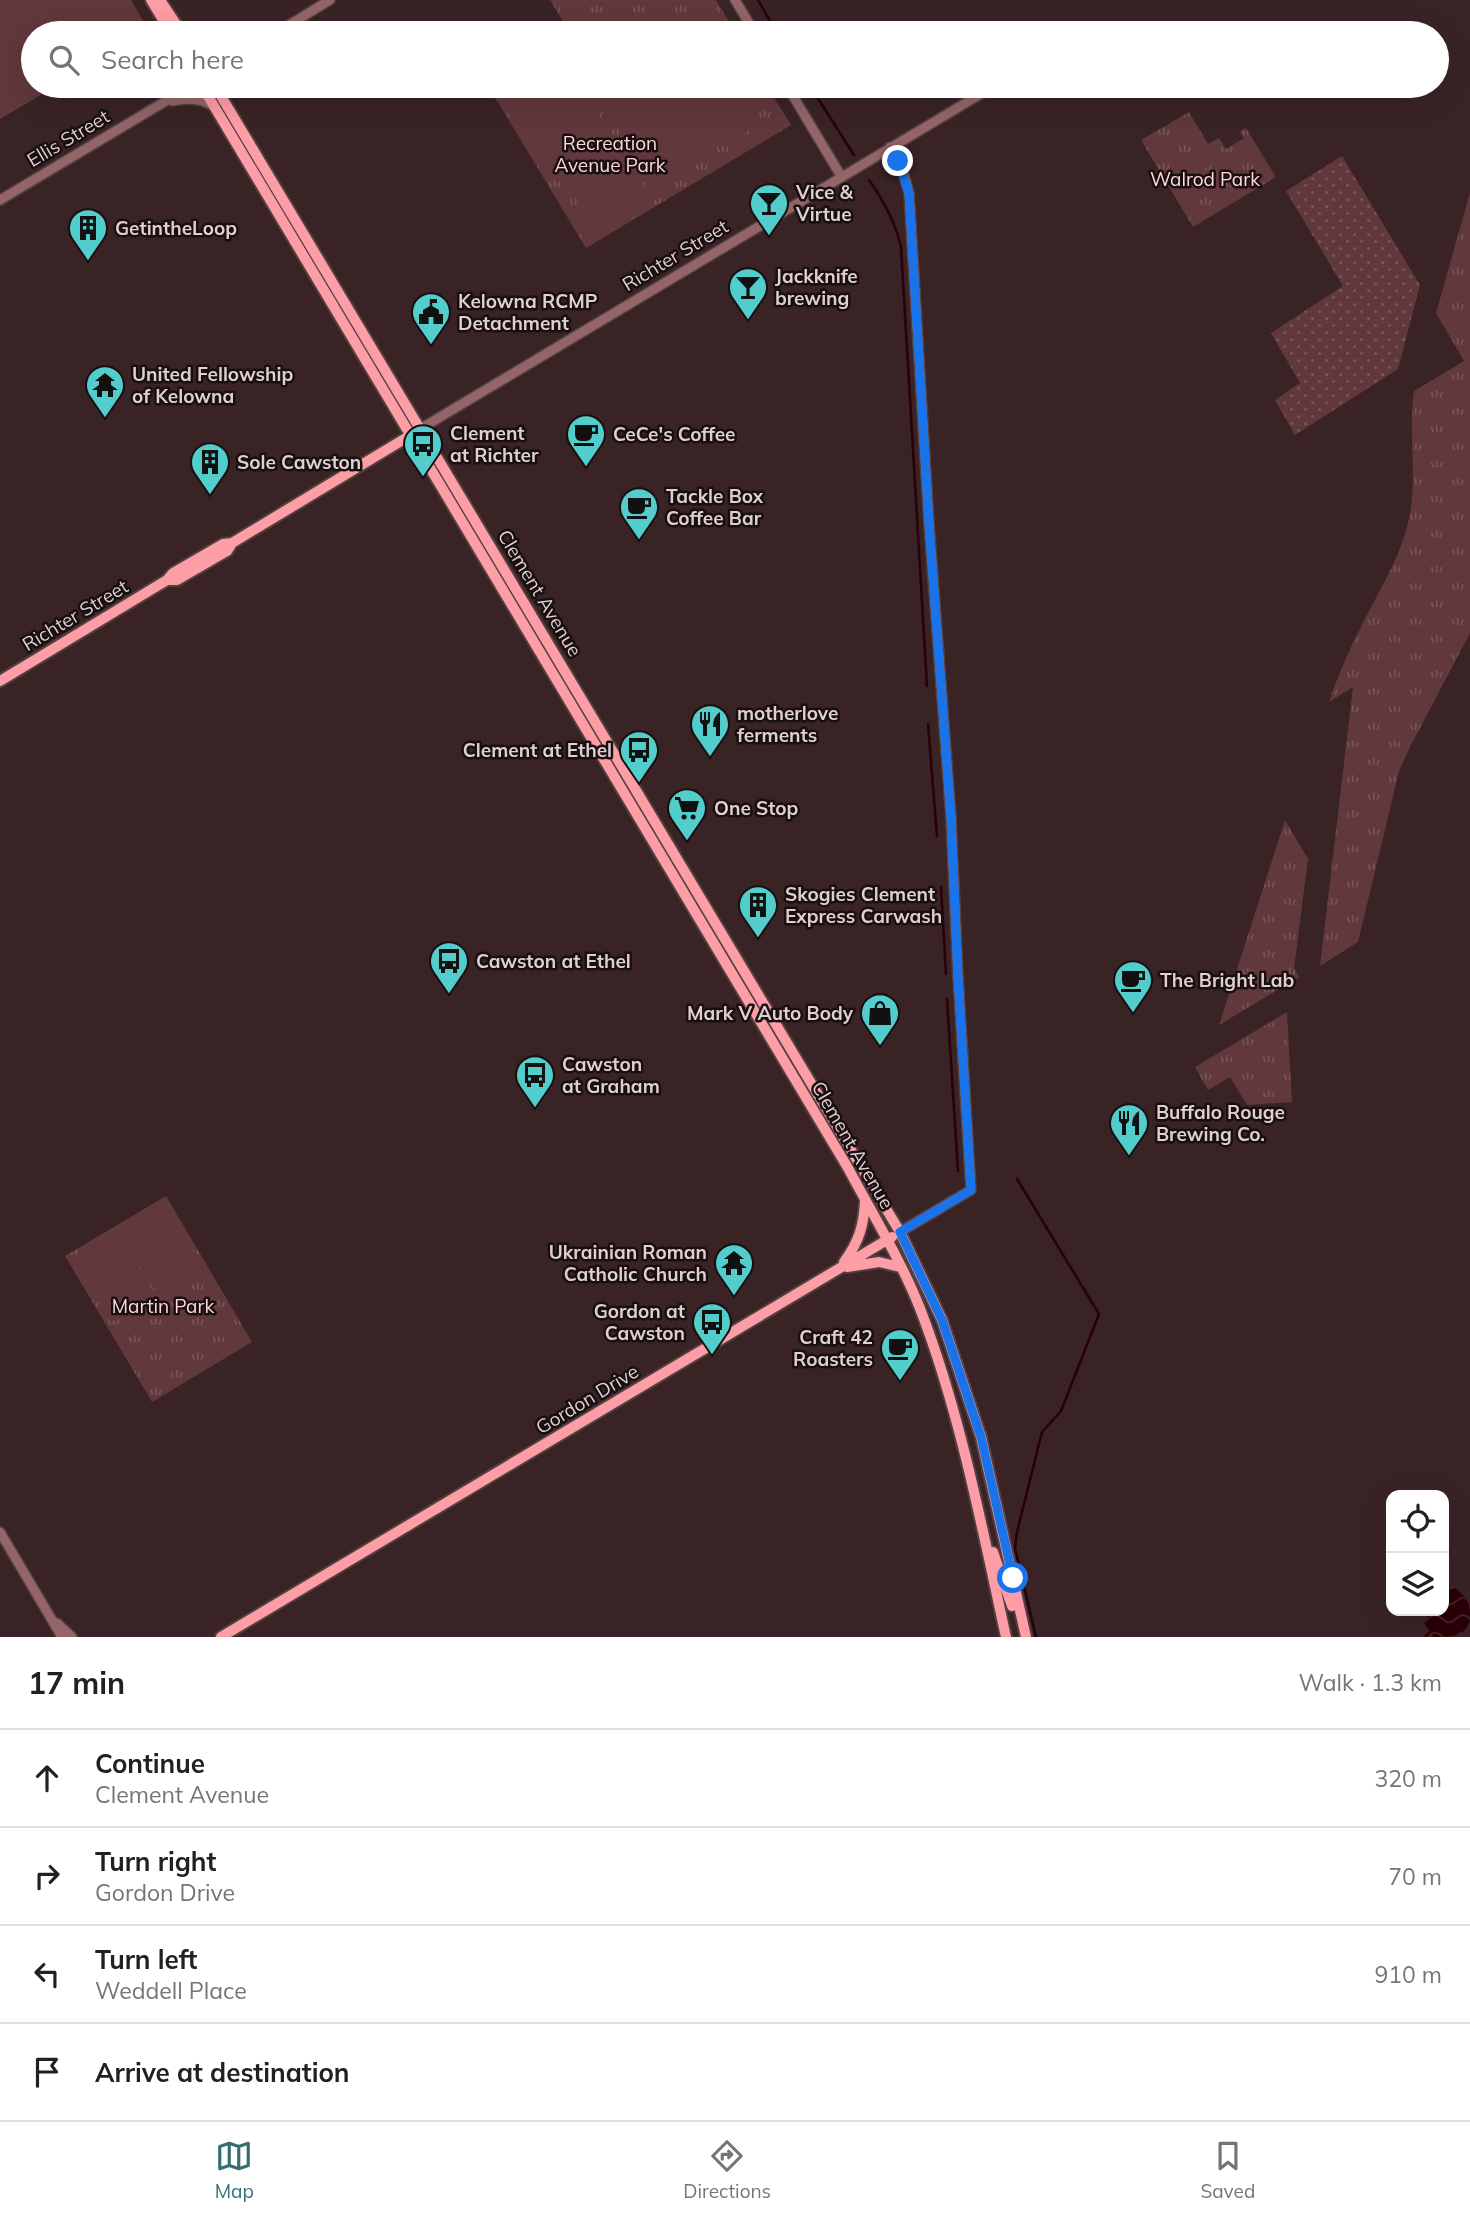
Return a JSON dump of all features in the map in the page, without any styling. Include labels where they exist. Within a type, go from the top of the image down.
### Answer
[{"type":"main road","points":[[152,0],[164,21]]},
{"type":"main road","points":[[160,0],[174,21]]},
{"type":"main road","name":"Clement Avenue","points":[[209,98],[416,431],[834,1118],[900,1232],[942,1320],[981,1437],[1026,1637]]},
{"type":"main road","name":"Clement Avenue","points":[[222,98],[887,1240],[920,1309],[943,1377],[980,1517],[1006,1637]]},
{"type":"main road","name":"Richter Street","points":[[0,681],[167,580],[173,573],[201,556],[223,544],[232,543],[416,431]]},
{"type":"main road","name":"Clement Avenue","points":[[769,1035],[778,1040],[806,1085],[834,1118]]},
{"type":"main road","points":[[840,1268],[859,1238],[864,1223],[865,1200]]},
{"type":"main road","name":"Gordon Drive","points":[[221,1637],[900,1232]]},
{"type":"main road","points":[[840,1268],[879,1262],[900,1267]]},
{"type":"main road","points":[[980,1517],[1010,1598],[1020,1637]]},
{"type":"street","points":[[296,21],[330,0]]},
{"type":"street","points":[[735,0],[748,21]]},
{"type":"street","name":"Ellis Street","points":[[0,200],[170,98]]},
{"type":"street","points":[[794,98],[841,176]]},
{"type":"street","name":"Richter Street","points":[[416,431],[973,98]]},
{"type":"street","points":[[163,102],[195,100],[210,104],[216,109]]},
{"type":"street","name":"Gordon Drive","points":[[890,147],[902,168],[909,193],[929,524],[951,818],[958,990],[971,1190],[900,1232]]},
{"type":"street","points":[[0,1532],[62,1637]]},
{"type":"street","points":[[52,1619],[72,1637]]},
{"type":"green space","points":[[0,0],[131,0],[143,21],[21,21],[21,98],[36,98],[0,119]]},
{"type":"green space","points":[[550,0],[716,0],[729,21],[563,21]]},
{"type":"green space","points":[[690,14],[697,21],[662,21]]},
{"type":"green space","name":"Recreation Avenue Park","points":[[495,98],[774,98],[791,125],[586,248]]},
{"type":"green space","points":[[510,98],[602,98],[600,117],[590,141],[572,162],[546,178],[507,111]]},
{"type":"green space","points":[[613,98],[759,98],[762,104],[755,127],[724,145],[649,169],[631,152],[619,132]]},
{"type":"green space","name":"Walrod Park","points":[[1189,112],[1208,144],[1219,138],[1226,149],[1244,138],[1240,132],[1246,128],[1276,177],[1193,227],[1141,140]]},
{"type":"green space","points":[[1210,146],[1218,160],[1179,184],[1170,170]]},
{"type":"green space","points":[[1342,156],[1420,285],[1398,369],[1295,435],[1275,400],[1300,383],[1271,333],[1343,286],[1286,191]]},
{"type":"green space","points":[[597,157],[615,160],[628,167],[639,179],[647,195],[597,225],[590,223],[562,175],[578,163]]},
{"type":"green space","points":[[1470,193],[1470,633],[1399,771],[1358,942],[1320,966],[1353,687],[1329,702],[1356,636],[1402,544],[1412,499],[1414,391],[1464,361],[1436,313]]},
{"type":"green space","points":[[1285,820],[1308,859],[1294,968],[1299,977],[1219,1025]]},
{"type":"green space","points":[[1287,1012],[1292,1102],[1247,1105],[1230,1077],[1208,1090],[1195,1067]]},
{"type":"green space","name":"Martin Park","points":[[166,1196],[252,1342],[152,1402],[65,1256]]},
{"type":"green space","points":[[165,1203],[203,1268],[159,1294],[121,1229]]},
{"type":"green space","points":[[118,1231],[156,1296],[113,1321],[75,1257]]},
{"type":"water","points":[[1455,1588],[1468,1603],[1470,1615],[1467,1628],[1453,1636],[1433,1637],[1424,1623],[1428,1616],[1449,1616],[1449,1590]]},
{"type":"waterway","points":[[758,0],[770,21]]},
{"type":"waterway","points":[[818,98],[854,155]]},
{"type":"waterway","points":[[869,180],[888,212],[901,247],[927,686]]},
{"type":"waterway","points":[[928,724],[937,836]]},
{"type":"waterway","points":[[941,887],[946,974]]},
{"type":"waterway","points":[[947,999],[958,1171]]},
{"type":"waterway","points":[[1017,1179],[1099,1314],[1061,1411],[1042,1432],[1017,1532],[1015,1548],[1036,1637]]},
{"type":"waterway","points":[[1425,1637],[1430,1632]]},
{"type":"place","name":"Vice & Virtue","points":[[769,237]]},
{"type":"place","name":"GetintheLoop","points":[[88,262]]},
{"type":"place","name":"Jackknife brewing","points":[[748,321]]},
{"type":"place","name":"Kelowna RCMP Detachment","points":[[431,346]]},
{"type":"place","name":"United Fellowship of Kelowna","points":[[105,419]]},
{"type":"place","name":"CeCe's Coffee","points":[[586,468]]},
{"type":"place","name":"Clement at Richter","points":[[423,478]]},
{"type":"place","name":"Sole Cawston","points":[[210,496]]},
{"type":"place","name":"Tackle Box Coffee Bar","points":[[639,541]]},
{"type":"place","name":"motherlove ferments","points":[[710,758]]},
{"type":"place","name":"Clement at Ethel","points":[[639,784]]},
{"type":"place","name":"One Stop","points":[[687,842]]},
{"type":"place","name":"Skogies Clement Express Carwash","points":[[758,939]]},
{"type":"place","name":"Cawston at Ethel","points":[[449,995]]},
{"type":"place","name":"The Bright Lab","points":[[1133,1014]]},
{"type":"place","name":"Mark V Auto Body","points":[[880,1047]]},
{"type":"place","name":"Cawston at Graham","points":[[535,1109]]},
{"type":"place","name":"Buffalo Rouge Brewing Co.","points":[[1129,1157]]},
{"type":"place","name":"Ukrainian Roman Catholic Church","points":[[734,1297]]},
{"type":"place","name":"Gordon at Cawston","points":[[712,1356]]},
{"type":"place","name":"Craft 42 Roasters","points":[[900,1382]]},
{"type":"route","points":[[898,161],[905,174],[909,193],[929,524],[951,818],[971,1190],[900,1232],[942,1320],[981,1437],[1013,1578]]}]
